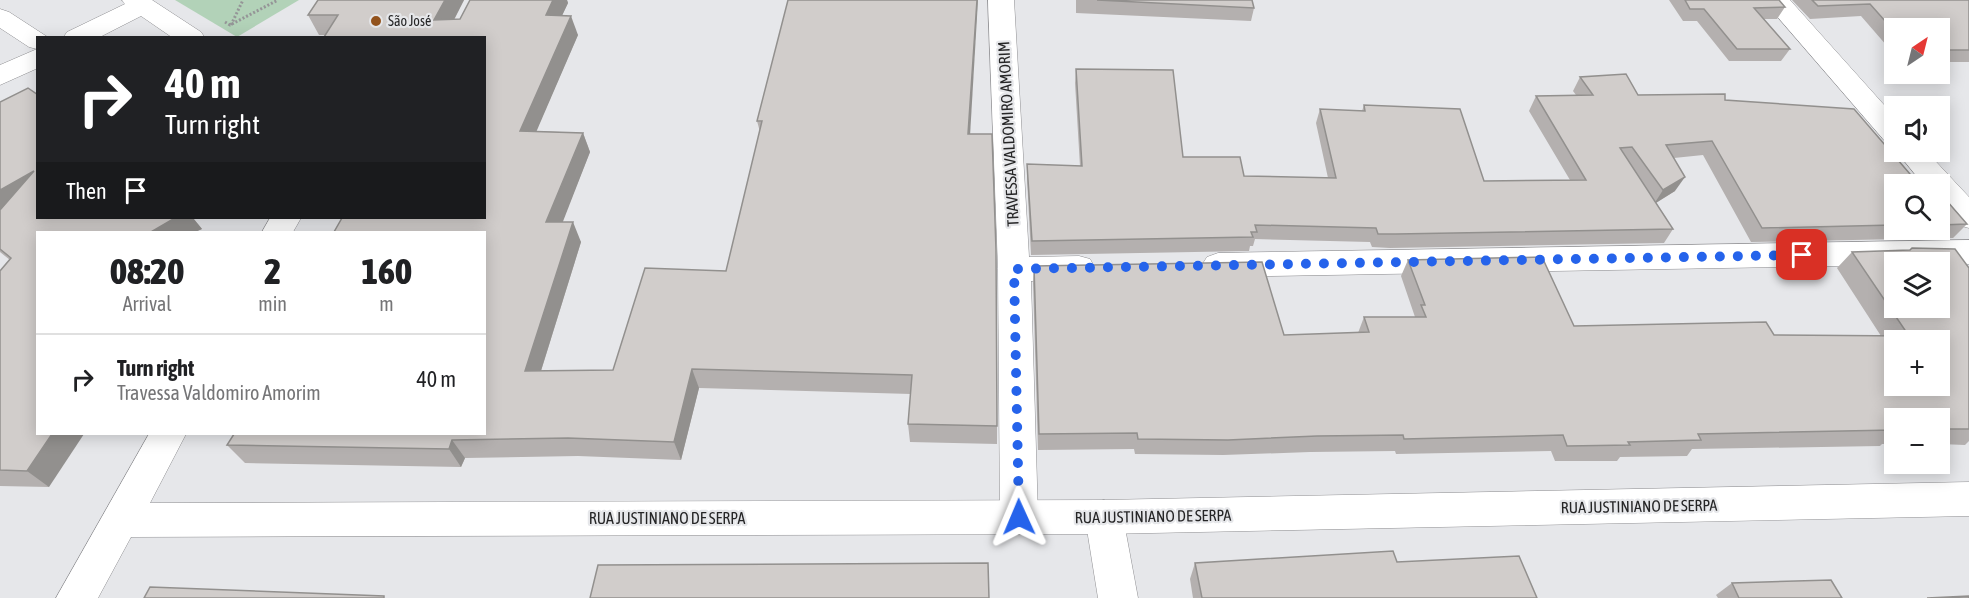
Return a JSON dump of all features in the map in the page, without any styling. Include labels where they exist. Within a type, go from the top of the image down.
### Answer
[{"type":"street","name":"TRAVESSA VALDOMIRO AMORIM","points":[[1001,0],[1014,269],[1019,517]]},
{"type":"street","points":[[1776,0],[1884,122]]},
{"type":"street","points":[[79,36],[138,2],[189,36]]},
{"type":"street","points":[[0,17],[36,40]]},
{"type":"street","points":[[0,75],[36,58]]},
{"type":"street","points":[[1920,162],[1969,217]]},
{"type":"street","points":[[1193,266],[1969,252]]},
{"type":"street","points":[[1014,269],[1110,267]]},
{"type":"street","points":[[76,598],[167,435]]},
{"type":"street","name":"RUA JUSTINIANO DE SERPA","points":[[121,520],[1104,517],[1969,499]]},
{"type":"street","points":[[1104,517],[1118,598]]},
{"type":"path","points":[[230,26],[243,0]]},
{"type":"path","points":[[230,26],[278,0]]},
{"type":"path","points":[[222,20],[230,26]]},
{"type":"green space","points":[[175,0],[299,0],[239,36]]},
{"type":"building","points":[[318,0],[445,0],[434,20],[460,19],[470,0],[553,0],[546,15],[571,16],[520,131],[583,133],[546,222],[573,222],[525,371],[613,370],[645,268],[726,271],[762,121],[757,121],[788,0],[977,0],[968,134],[992,134],[996,250],[997,426],[908,424],[912,375],[692,369],[674,442],[568,438],[452,440],[449,449],[227,445],[233,435],[486,435],[486,231],[335,231],[341,219],[486,219],[486,36],[325,36],[338,15],[308,15]]},
{"type":"building","points":[[1097,0],[1252,0],[1254,8]]},
{"type":"building","points":[[1685,0],[1779,0],[1785,7],[1754,8],[1790,49],[1737,49],[1704,9],[1690,9]]},
{"type":"building","points":[[1812,0],[1969,0],[1969,50],[1950,50],[1950,18],[1884,20],[1870,4],[1818,6]]},
{"type":"building","points":[[1076,69],[1173,70],[1183,157],[1240,157],[1244,176],[1336,178],[1320,109],[1365,111],[1364,105],[1460,109],[1484,181],[1586,180],[1536,96],[1593,95],[1580,77],[1626,74],[1638,95],[1725,94],[1725,100],[1854,109],[1884,144],[1884,162],[1900,162],[1910,174],[1884,174],[1884,225],[1762,228],[1712,141],[1666,145],[1685,177],[1663,190],[1632,147],[1620,148],[1673,229],[1378,234],[1376,228],[1255,225],[1257,232],[1251,232],[1253,237],[1032,241],[1027,164],[1082,166]]},
{"type":"building","points":[[28,88],[36,94],[36,219],[173,219],[153,231],[36,231],[36,435],[51,435],[27,471],[0,470],[0,271],[11,258],[0,249],[0,210],[34,171],[0,190],[0,102]]},
{"type":"building","points":[[1950,204],[1967,224],[1950,225]]},
{"type":"building","points":[[1912,248],[1955,249],[1969,268],[1969,429],[1950,429],[1950,408],[1884,408],[1884,430],[1698,434],[1701,440],[1628,442],[1630,445],[1567,446],[1563,435],[1404,439],[1403,435],[1317,436],[1228,440],[1138,439],[1137,433],[1039,434],[1034,266],[1262,262],[1284,335],[1369,332],[1364,317],[1426,317],[1421,305],[1425,305],[1408,260],[1542,257],[1574,326],[1766,322],[1774,335],[1884,336],[1884,396],[1950,396],[1950,330],[1905,330],[1897,318],[1950,318],[1950,252],[1884,252],[1884,299],[1852,252],[1910,250]]},
{"type":"building","points":[[1393,551],[1397,562],[1519,556],[1537,598],[1202,598],[1195,563]]},
{"type":"building","points":[[988,563],[989,598],[590,598],[598,565]]},
{"type":"building","points":[[1831,580],[1842,598],[1739,598],[1732,583]]},
{"type":"building","points":[[150,587],[384,596],[384,598],[144,598]]},
{"type":"building","points":[[1969,596],[1969,598],[1927,598]]},
{"type":"place","name":"São José","points":[[376,21]]},
{"type":"route","points":[[1019,517],[1014,269],[1802,255]]}]
